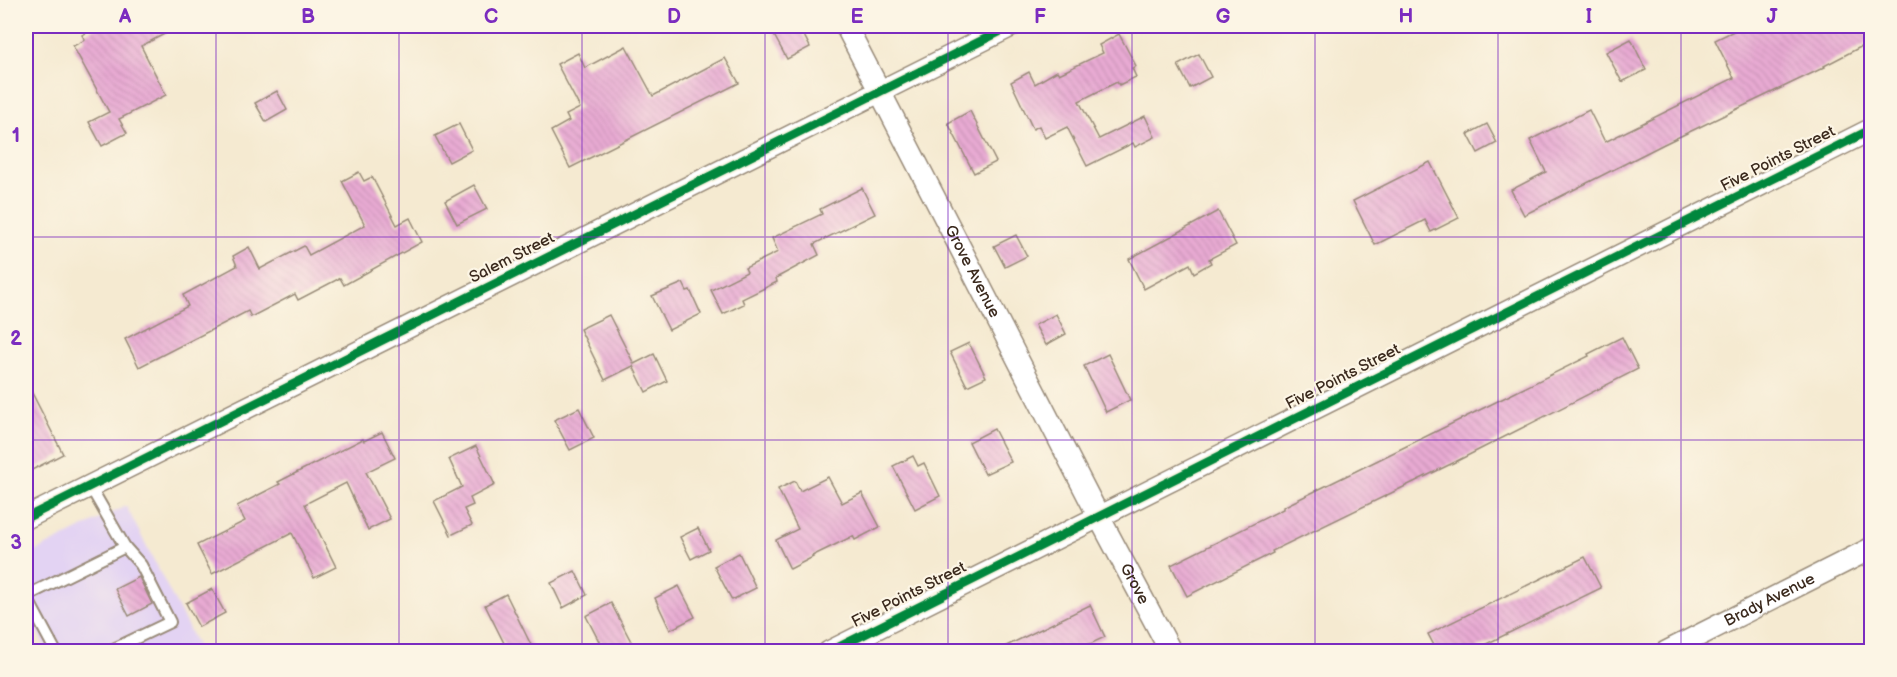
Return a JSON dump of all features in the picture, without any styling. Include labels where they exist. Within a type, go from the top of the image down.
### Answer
[{"type":"street","name":"Grove Avenue","points":[[846,26],[1099,517]]},
{"type":"street","name":"Salem Street","points":[[26,518],[1011,26]]},
{"type":"street","name":"Five Points Street","points":[[829,651],[1872,129]]},
{"type":"street","name":"Grove","points":[[1099,517],[1171,651]]},
{"type":"street","name":"Brady Avenue","points":[[1666,651],[1872,548]]},
{"type":"lane","points":[[90,486],[124,547],[141,565],[170,622],[107,651]]},
{"type":"lane","points":[[56,651],[26,596],[124,547]]},
{"type":"shaded area","points":[[126,506],[200,651],[47,651],[26,608],[26,556]]},
{"type":"building","points":[[99,26],[180,26],[141,46],[166,95],[119,119],[127,133],[102,146],[89,122],[109,112],[73,46],[85,40],[82,35]]},
{"type":"building","points":[[769,26],[799,26],[810,47],[787,59]]},
{"type":"building","points":[[1744,26],[1872,26],[1872,41],[1825,67],[1664,144],[1524,215],[1511,190],[1546,172],[1530,140],[1589,110],[1605,142],[1734,78],[1715,40]]},
{"type":"building","points":[[1119,34],[1136,66],[1132,68],[1136,77],[1119,85],[1117,82],[1079,101],[1099,139],[1145,116],[1155,137],[1135,147],[1133,143],[1087,166],[1067,127],[1045,138],[1039,126],[1033,129],[1011,82],[1029,72],[1035,84],[1057,71],[1059,74],[1103,53],[1099,45]]},
{"type":"building","points":[[1631,39],[1646,70],[1622,82],[1606,52]]},
{"type":"building","points":[[626,46],[653,96],[725,58],[739,83],[570,168],[551,131],[569,121],[566,115],[580,108],[557,64],[578,53],[585,68]]},
{"type":"building","points":[[1199,54],[1211,77],[1190,88],[1178,65]]},
{"type":"building","points":[[277,91],[287,110],[266,122],[255,103]]},
{"type":"building","points":[[970,111],[996,162],[974,173],[948,123]]},
{"type":"building","points":[[459,124],[472,150],[449,162],[435,136]]},
{"type":"building","points":[[1487,124],[1497,143],[1478,153],[1468,134]]},
{"type":"building","points":[[1430,162],[1459,218],[1431,232],[1425,220],[1375,245],[1353,201]]},
{"type":"building","points":[[359,172],[364,181],[372,177],[397,225],[410,218],[422,242],[344,285],[340,278],[298,300],[295,294],[251,317],[248,311],[139,367],[125,339],[188,306],[183,295],[237,266],[233,256],[249,247],[260,269],[304,246],[309,255],[365,225],[342,181]]},
{"type":"building","points":[[474,185],[487,209],[457,224],[445,201]]},
{"type":"building","points":[[862,188],[875,214],[814,244],[819,255],[776,278],[777,282],[742,299],[744,304],[723,314],[711,290],[747,272],[745,268],[778,252],[772,238],[822,214],[820,209]]},
{"type":"building","points":[[1218,211],[1236,245],[1209,259],[1211,263],[1194,273],[1190,264],[1144,289],[1129,259]]},
{"type":"building","points":[[1016,235],[1027,256],[1005,267],[994,246]]},
{"type":"building","points":[[683,283],[687,291],[690,290],[701,314],[669,330],[652,296]]},
{"type":"building","points":[[1056,314],[1066,334],[1046,345],[1035,325]]},
{"type":"building","points":[[609,315],[634,364],[654,354],[667,381],[646,392],[633,366],[605,380],[580,329]]},
{"type":"building","points":[[1622,337],[1638,369],[1272,551],[1273,553],[1187,596],[1171,565],[1589,356],[1588,354]]},
{"type":"building","points":[[969,343],[986,377],[967,386],[950,352]]},
{"type":"building","points":[[1108,354],[1130,400],[1106,412],[1084,366]]},
{"type":"building","points":[[26,381],[63,454],[26,473]]},
{"type":"building","points":[[579,408],[594,438],[570,450],[554,420]]},
{"type":"building","points":[[994,429],[1011,462],[985,474],[969,442]]},
{"type":"building","points":[[382,432],[395,458],[366,472],[390,519],[368,530],[346,483],[305,504],[336,567],[314,578],[292,533],[212,574],[197,545],[245,521],[237,506],[280,484],[278,482],[363,439],[364,441]]},
{"type":"building","points":[[476,446],[495,485],[470,498],[473,505],[464,509],[472,525],[451,535],[434,501],[462,487],[449,459]]},
{"type":"building","points":[[913,456],[918,466],[924,463],[940,496],[915,509],[893,466]]},
{"type":"building","points":[[828,477],[842,503],[862,493],[880,527],[855,540],[853,536],[790,569],[776,540],[798,529],[778,489],[795,481],[800,491]]},
{"type":"building","points":[[698,528],[709,550],[691,559],[680,537]]},
{"type":"building","points":[[739,553],[756,588],[732,600],[714,566]]},
{"type":"building","points":[[1585,557],[1601,588],[1472,651],[1437,651],[1428,634]]},
{"type":"building","points":[[575,571],[587,595],[563,608],[551,583]]},
{"type":"building","points":[[139,577],[152,604],[129,616],[115,589]]},
{"type":"building","points":[[679,586],[695,617],[670,630],[655,598]]},
{"type":"building","points":[[212,589],[225,613],[199,627],[186,603]]},
{"type":"building","points":[[506,594],[534,651],[508,651],[485,605]]},
{"type":"building","points":[[611,603],[636,651],[604,651],[586,616]]},
{"type":"building","points":[[1090,605],[1105,637],[1075,651],[996,651]]},
{"type":"cycle path","points":[[26,518],[1011,26]]},
{"type":"cycle path","points":[[829,652],[1872,129]]}]
